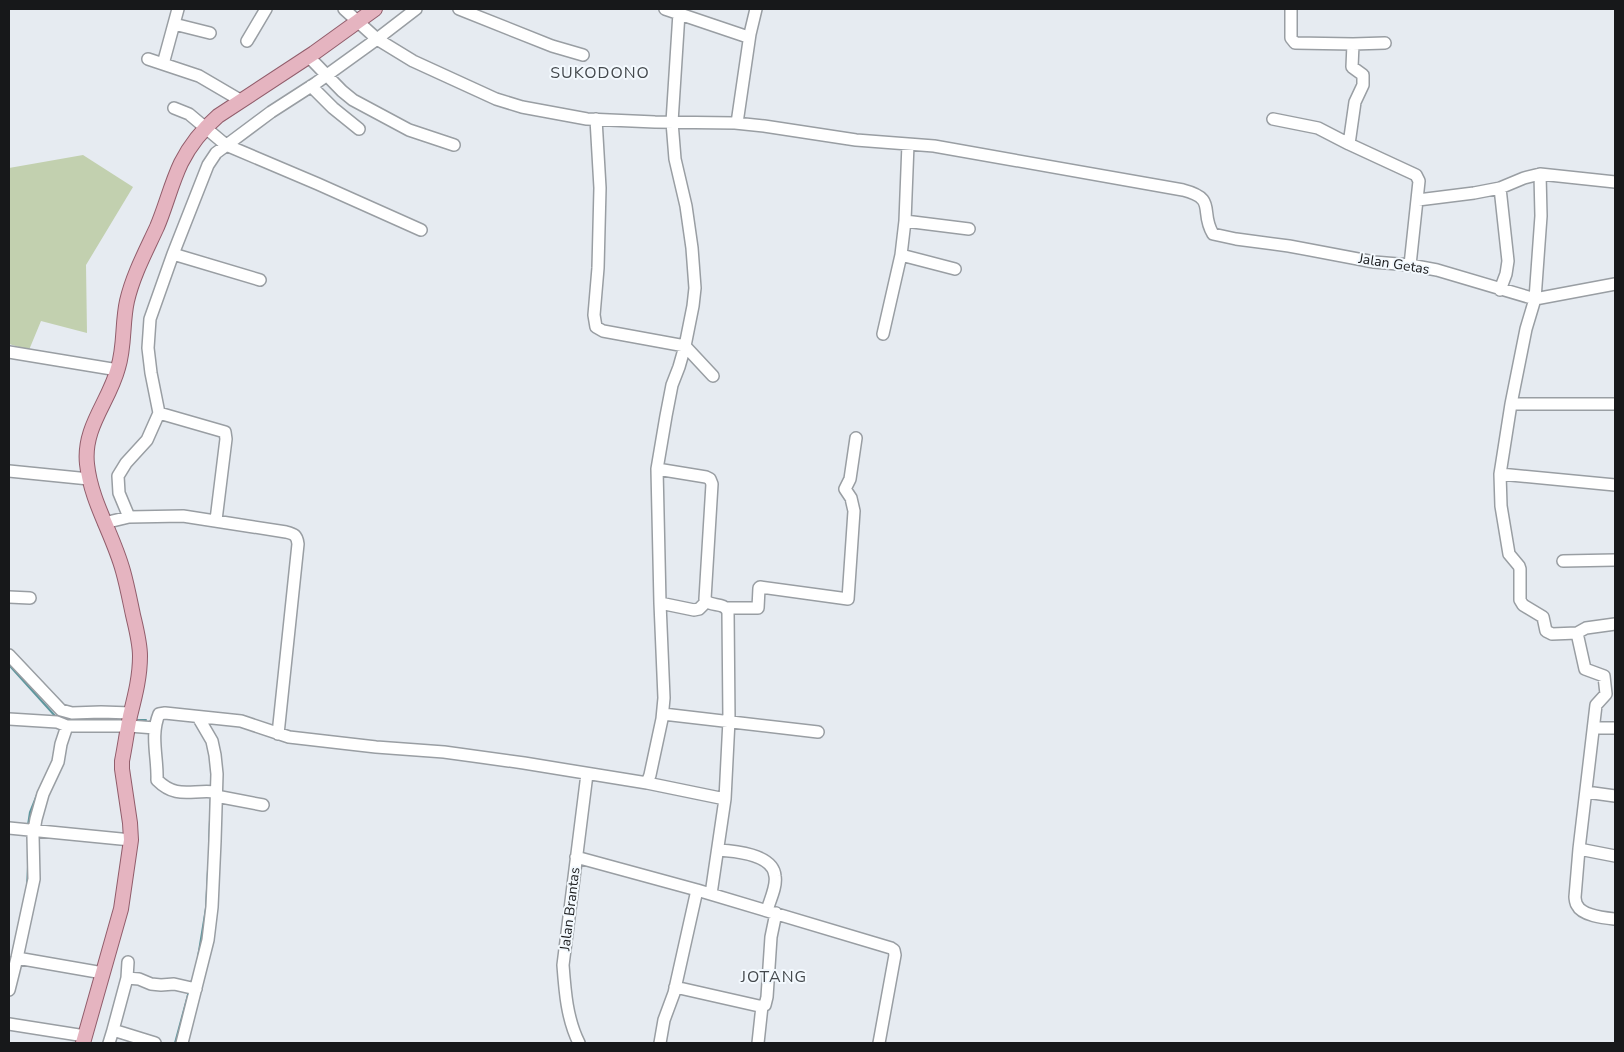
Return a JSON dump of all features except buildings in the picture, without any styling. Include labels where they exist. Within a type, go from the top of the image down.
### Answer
[{"type":"main road","points":[[84,1040],[121,909],[131,840],[122,770],[139,679],[140,655],[123,571],[107,522],[96,503],[89,479],[86,446],[90,431],[118,370],[122,354],[123,324],[132,284],[182,163],[192,145],[209,130],[218,116],[360,23],[375,9]]},
{"type":"street","points":[[163,64],[178,9]]},
{"type":"street","points":[[247,41],[266,9]]},
{"type":"street","points":[[344,9],[375,38],[413,61],[496,99],[539,110],[587,119],[737,123],[856,140],[908,144],[905,221],[901,255],[883,334]]},
{"type":"street","points":[[128,518],[119,493],[118,476],[126,463],[147,440],[159,413],[148,348],[150,318],[208,165],[225,144],[311,86],[416,9]]},
{"type":"street","points":[[459,9],[552,46],[583,56]]},
{"type":"street","points":[[664,9],[745,36],[750,34]]},
{"type":"street","points":[[737,123],[750,34],[756,9]]},
{"type":"street","points":[[1291,9],[1291,38],[1295,43],[1385,43]]},
{"type":"street","points":[[647,783],[663,714],[664,698],[657,469],[672,385],[685,346],[693,306],[694,273],[686,206],[675,159],[672,122],[678,13]]},
{"type":"street","points":[[174,24],[210,33]]},
{"type":"street","points":[[1349,144],[1355,102],[1363,85],[1362,75],[1352,67],[1353,44]]},
{"type":"street","points":[[308,56],[342,91],[363,105],[410,130],[454,145]]},
{"type":"street","points":[[148,58],[200,76],[240,100]]},
{"type":"street","points":[[311,86],[333,108],[359,129]]},
{"type":"street","points":[[174,108],[189,114],[225,144],[421,230]]},
{"type":"street","points":[[596,119],[600,188],[598,268],[594,315],[596,327],[603,331],[685,346],[713,376]]},
{"type":"street","points":[[1273,119],[1318,128],[1416,175],[1419,181],[1418,200],[1410,265]]},
{"type":"street","name":"Jalan Getas","points":[[908,144],[934,146],[1006,158],[1198,194],[1206,205],[1210,229],[1213,234],[1374,262],[1410,265],[1450,274],[1535,299],[1615,284]]},
{"type":"street","points":[[1418,200],[1474,194],[1500,188],[1540,174],[1615,182]]},
{"type":"street","points":[[1540,174],[1541,216],[1535,299],[1526,329],[1511,404],[1500,474],[1501,506],[1510,554],[1520,569],[1520,600],[1523,605],[1542,617],[1546,631],[1549,633],[1577,634],[1586,628],[1615,624]]},
{"type":"street","points":[[1500,188],[1508,261],[1506,274],[1500,290]]},
{"type":"street","points":[[905,221],[969,229]]},
{"type":"street","points":[[173,254],[260,280]]},
{"type":"street","points":[[901,255],[955,269]]},
{"type":"street","points":[[9,352],[118,370]]},
{"type":"street","points":[[1511,404],[1615,404]]},
{"type":"street","points":[[159,413],[225,432],[226,439],[216,520]]},
{"type":"street","points":[[706,602],[727,608],[758,608],[760,587],[848,599],[854,511],[851,498],[845,489],[850,479],[856,438]]},
{"type":"street","points":[[657,469],[710,479],[712,484],[704,596],[706,602]]},
{"type":"street","points":[[9,471],[89,479]]},
{"type":"street","points":[[1500,474],[1615,485]]},
{"type":"street","points":[[107,522],[128,518],[182,516],[286,532],[297,537],[298,544],[278,734]]},
{"type":"street","points":[[1562,561],[1615,560]]},
{"type":"street","points":[[9,597],[30,598]]},
{"type":"street","points":[[660,602],[694,610],[699,609],[706,602]]},
{"type":"street","points":[[711,894],[725,798],[729,723],[727,608]]},
{"type":"street","points":[[1577,634],[1585,669],[1602,674],[1605,696],[1596,705],[1579,849],[1576,905],[1580,910],[1590,914],[1615,919]]},
{"type":"street","points":[[9,655],[60,710],[72,713],[101,712],[154,728]]},
{"type":"street","points":[[263,805],[213,793],[174,792],[164,786],[157,780],[158,763],[154,746],[154,728],[158,716],[160,714],[241,721],[289,736],[376,747],[444,752],[524,763],[725,798]]},
{"type":"street","points":[[663,714],[818,732]]},
{"type":"street","points":[[182,1043],[192,988],[208,940],[212,907],[213,793],[217,774],[212,742],[198,717]]},
{"type":"street","points":[[9,720],[64,725],[132,721]]},
{"type":"street","points":[[9,990],[14,956],[34,879],[30,830],[43,794],[58,762],[64,725]]},
{"type":"street","points":[[1594,728],[1615,728]]},
{"type":"street","name":"Jalan Brantas","points":[[581,1043],[571,1027],[565,993],[563,965],[587,774]]},
{"type":"street","points":[[1586,792],[1615,796]]},
{"type":"street","points":[[9,828],[131,840]]},
{"type":"street","points":[[1579,849],[1615,856]]},
{"type":"street","points":[[718,850],[746,853],[757,857],[774,869],[776,879],[767,997],[766,1003],[762,1006],[758,1043]]},
{"type":"street","points":[[576,857],[711,894],[894,950],[895,955],[879,1043]]},
{"type":"street","points":[[660,1043],[664,1020],[675,986],[697,890]]},
{"type":"street","points":[[14,956],[103,973]]},
{"type":"street","points":[[109,1043],[127,978],[128,962]]},
{"type":"street","points":[[127,978],[139,979],[151,984],[174,984],[192,988]]},
{"type":"street","points":[[675,986],[762,1006]]},
{"type":"street","points":[[9,1024],[84,1040]]},
{"type":"street","points":[[113,1030],[155,1043]]},
{"type":"green space","points":[[83,155],[133,187],[86,265],[87,333],[41,321],[29,350],[9,344],[9,168]]},
{"type":"waterway","points":[[9,665],[56,717]]},
{"type":"waterway","points":[[86,718],[123,719]]},
{"type":"waterway","points":[[136,720],[146,720]]},
{"type":"waterway","points":[[28,825],[30,812],[38,792]]},
{"type":"waterway","points":[[209,845],[211,795]]},
{"type":"waterway","points":[[27,887],[28,867]]},
{"type":"waterway","points":[[198,957],[206,908],[208,870]]},
{"type":"waterway","points":[[175,1043],[189,991]]},
{"type":"district","name":"SUKODONO","points":[[600,73]]},
{"type":"district","name":"JOTANG","points":[[774,977]]}]
